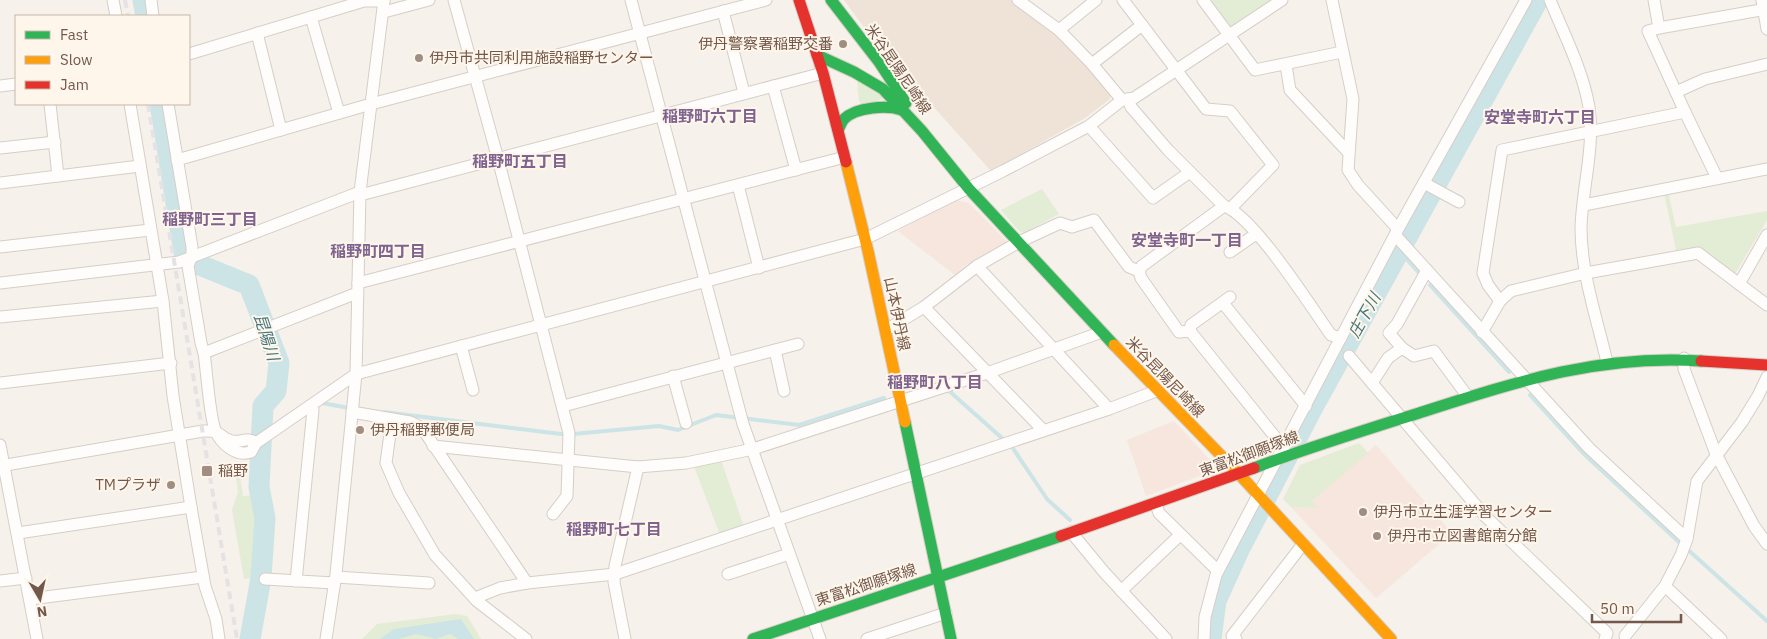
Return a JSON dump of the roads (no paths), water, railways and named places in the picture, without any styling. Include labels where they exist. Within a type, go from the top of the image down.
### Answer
[{"type":"main road","points":[[799,0],[818,55]]},
{"type":"main road","name":"米谷昆陽尼崎線","points":[[831,0],[880,62],[922,131]]},
{"type":"main road","name":"山本伊丹線","points":[[818,55],[845,157],[886,330],[914,473],[951,639]]},
{"type":"main road","name":"米谷昆陽尼崎線","points":[[818,55],[854,72],[883,89],[922,131],[969,189],[1156,391],[1240,474],[1390,639]]},
{"type":"main road","points":[[838,130],[844,119],[882,106],[891,106],[902,110]]},
{"type":"main road","name":"東富松御願塚線","points":[[753,639],[1156,504],[1240,474],[1282,454],[1299,451],[1524,379],[1607,362],[1663,358],[1684,358],[1767,369]]},
{"type":"street","points":[[113,0],[116,15]]},
{"type":"street","points":[[151,0],[154,15]]},
{"type":"street","points":[[190,54],[364,1],[384,4],[428,0]]},
{"type":"street","points":[[454,0],[498,159],[569,433],[567,496],[553,514]]},
{"type":"street","points":[[631,0],[743,424],[820,639]]},
{"type":"street","points":[[177,160],[371,104],[766,0]]},
{"type":"street","points":[[1018,0],[1059,30],[1190,172],[1256,234],[1283,265],[1331,334],[1485,516],[1606,636],[1627,638],[1665,586],[1687,539],[1698,481],[1716,454],[1742,422],[1758,396],[1767,369]]},
{"type":"street","points":[[1059,30],[1096,0]]},
{"type":"street","points":[[1123,0],[1206,109],[1230,111],[1273,166],[1227,207],[1142,266],[1139,271],[1141,278],[1179,332],[1190,331]]},
{"type":"street","points":[[1203,0],[1255,70],[1342,52]]},
{"type":"street","points":[[2,466],[216,430],[232,441],[261,439],[356,374],[865,239],[969,189],[1089,126],[1125,100],[1134,98],[1282,0]]},
{"type":"street","points":[[1332,0],[1353,99],[1348,170],[1399,237],[1524,379],[1589,448],[1687,539]]},
{"type":"street","points":[[1204,639],[1205,617],[1218,571],[1306,406],[1342,347],[1399,237],[1429,187],[1526,0]]},
{"type":"street","points":[[1550,0],[1580,77],[1589,106],[1591,130],[1581,229],[1586,273],[1607,362]]},
{"type":"street","points":[[1654,0],[1659,28]]},
{"type":"street","points":[[326,639],[335,580],[356,374],[360,192],[384,4]]},
{"type":"street","points":[[1717,178],[1648,31],[1764,6],[1767,30]]},
{"type":"street","points":[[723,11],[744,93]]},
{"type":"street","points":[[311,17],[339,113]]},
{"type":"street","points":[[1092,64],[1142,25]]},
{"type":"street","points":[[257,33],[281,130]]},
{"type":"street","points":[[1676,92],[1705,79],[1767,64]]},
{"type":"street","points":[[1286,65],[1290,90],[1348,152]]},
{"type":"street","points":[[0,283],[157,266],[186,261],[360,192],[364,194],[824,73]]},
{"type":"street","points":[[0,86],[15,84]]},
{"type":"street","points":[[773,86],[796,170]]},
{"type":"street","points":[[50,105],[58,176]]},
{"type":"street","points":[[130,105],[163,301],[173,396],[190,507],[203,577],[216,619],[219,639]]},
{"type":"street","points":[[168,105],[177,160],[186,261],[204,353],[216,430]]},
{"type":"street","points":[[1500,301],[1488,285],[1483,273],[1502,150],[1685,112]]},
{"type":"street","points":[[1089,126],[1153,198],[1190,172]]},
{"type":"street","points":[[0,148],[55,142]]},
{"type":"street","points":[[204,353],[358,288],[519,242],[845,157]]},
{"type":"street","points":[[0,183],[140,166]]},
{"type":"street","points":[[1584,205],[1767,169]]},
{"type":"street","points":[[738,185],[759,268]]},
{"type":"street","points":[[1429,187],[1459,202]]},
{"type":"street","points":[[886,330],[924,307],[977,266],[1020,242],[1060,223],[1072,227],[1094,220],[1129,268],[1139,271]]},
{"type":"street","points":[[0,247],[150,230]]},
{"type":"street","points":[[1230,252],[1256,234]]},
{"type":"street","points":[[1739,284],[1767,236]]},
{"type":"street","points":[[1482,332],[1500,301],[1511,291],[1586,273],[1698,253],[1767,305]]},
{"type":"street","points":[[977,266],[1109,409]]},
{"type":"street","points":[[1427,270],[1397,324],[1389,333],[1402,348],[1414,356],[1434,351],[1468,397]]},
{"type":"street","points":[[1282,454],[1190,331],[1190,326],[1227,300],[1306,406]]},
{"type":"street","points":[[0,317],[163,301]]},
{"type":"street","points":[[924,307],[1043,430]]},
{"type":"street","points":[[433,446],[638,467],[686,463],[753,449],[987,373],[1102,332]]},
{"type":"street","points":[[563,406],[798,344]]},
{"type":"street","points":[[461,346],[473,390]]},
{"type":"street","points":[[1372,383],[1388,358],[1402,348]]},
{"type":"street","points":[[775,350],[784,390]]},
{"type":"street","points":[[1684,358],[1684,369],[1716,454],[1754,526],[1767,544]]},
{"type":"street","points":[[0,383],[171,363]]},
{"type":"street","points":[[673,376],[686,423]]},
{"type":"street","points":[[475,598],[500,588],[527,583],[615,574],[1109,409],[1156,391]]},
{"type":"street","points":[[296,581],[313,410],[310,406]]},
{"type":"street","points":[[352,412],[418,424],[527,583]]},
{"type":"street","points":[[392,419],[386,463],[399,493],[435,555],[475,598],[526,639]]},
{"type":"street","points":[[0,445],[2,466],[18,534],[37,639]]},
{"type":"street","points":[[625,639],[614,582],[638,467]]},
{"type":"street","points":[[1156,504],[1159,513],[1218,571]]},
{"type":"street","points":[[18,534],[190,507]]},
{"type":"street","points":[[1071,532],[1121,591],[1166,639]]},
{"type":"street","points":[[1121,591],[1180,534]]},
{"type":"street","points":[[1236,639],[1232,636],[1303,544]]},
{"type":"street","points":[[728,574],[789,554]]},
{"type":"street","points":[[30,599],[203,577]]},
{"type":"street","points":[[0,581],[26,578]]},
{"type":"street","points":[[265,580],[429,583]]},
{"type":"street","points":[[1665,586],[1721,639]]},
{"type":"street","points":[[867,639],[946,614]]},
{"type":"water","points":[[461,619],[474,639],[458,639],[450,634],[436,639],[416,634],[399,639],[380,639],[394,629]]},
{"type":"waterway","name":"昆陽川","points":[[143,0],[146,15]]},
{"type":"waterway","name":"庄下川","points":[[1211,639],[1216,601],[1239,550],[1312,409],[1538,0]]},
{"type":"waterway","name":"昆陽川","points":[[160,105],[185,259],[249,285],[279,363],[276,391],[263,406],[259,487],[265,518],[261,578],[250,639]]},
{"type":"waterway","points":[[1399,251],[1421,275]]},
{"type":"waterway","points":[[1430,285],[1509,372]]},
{"type":"waterway","points":[[948,390],[1012,447],[1047,499],[1070,520]]},
{"type":"waterway","points":[[1530,395],[1583,453],[1680,543]]},
{"type":"waterway","points":[[384,412],[573,434],[659,426],[678,430],[716,415],[799,425],[884,398]]},
{"type":"waterway","points":[[322,403],[349,408]]},
{"type":"waterway","points":[[1686,548],[1767,621]]},
{"type":"railway","points":[[125,0],[128,15]]},
{"type":"railway","points":[[148,105],[237,639]]},
{"type":"place","name":"伊丹警察署稲野交番","points":[[843,44]]},
{"type":"place","name":"伊丹市共同利用施設稲野センター","points":[[419,58]]},
{"type":"place","name":"伊丹稲野郵便局","points":[[360,430]]},
{"type":"place","name":"稲野","points":[[207,471]]},
{"type":"place","name":"TMプラザ","points":[[171,485]]},
{"type":"place","name":"伊丹市立生涯学習センター","points":[[1363,512]]},
{"type":"place","name":"伊丹市立図書館南分館","points":[[1377,536]]},
{"type":"district","name":"稲野町六丁目","points":[[710,116]]},
{"type":"district","name":"安堂寺町六丁目","points":[[1540,117]]},
{"type":"district","name":"稲野町五丁目","points":[[520,161]]},
{"type":"district","name":"稲野町三丁目","points":[[210,219]]},
{"type":"district","name":"安堂寺町一丁目","points":[[1187,240]]},
{"type":"district","name":"稲野町四丁目","points":[[378,251]]},
{"type":"district","name":"稲野町八丁目","points":[[935,382]]},
{"type":"district","name":"稲野町七丁目","points":[[614,529]]}]
